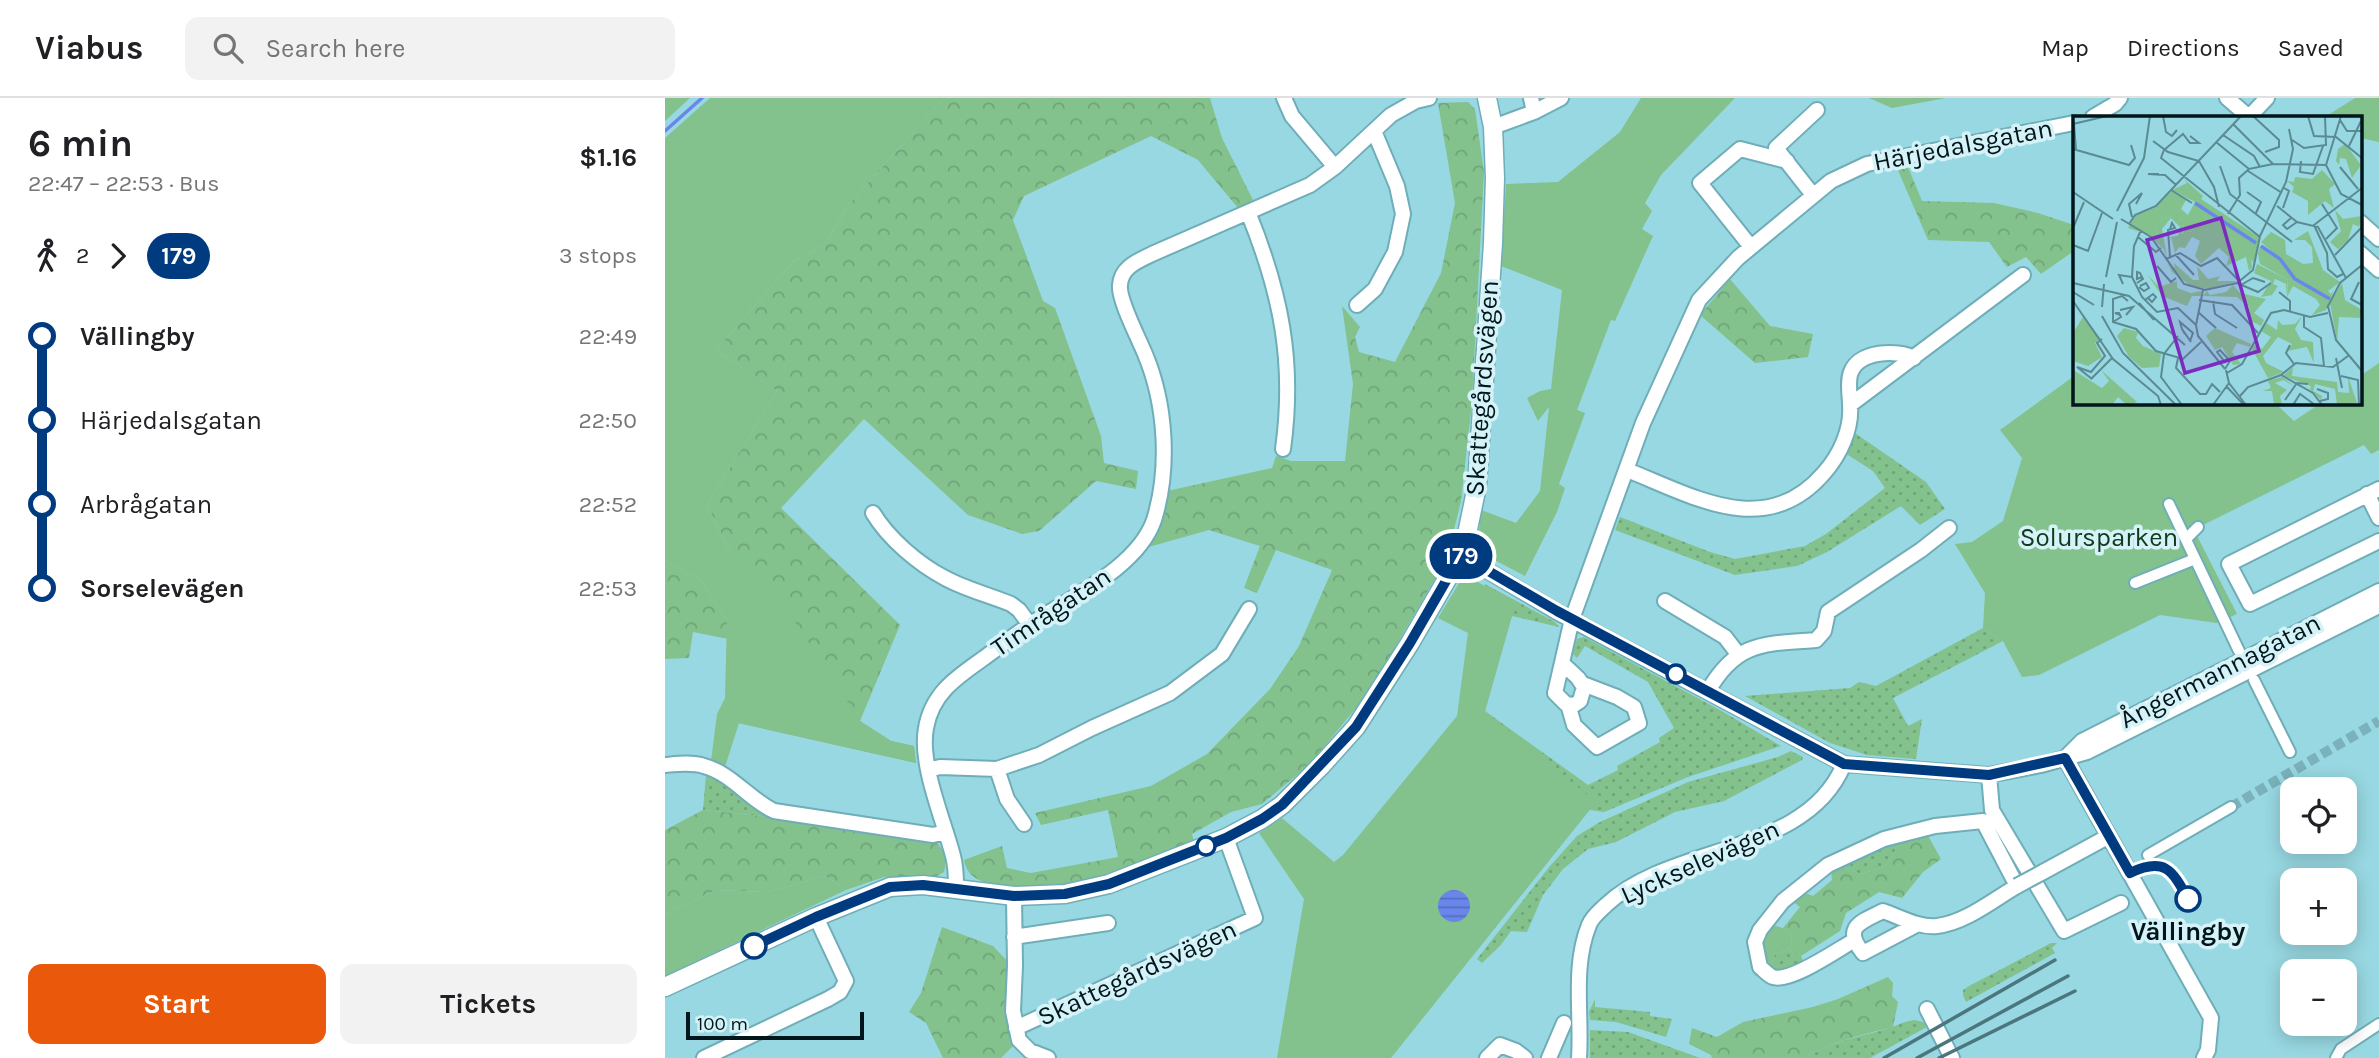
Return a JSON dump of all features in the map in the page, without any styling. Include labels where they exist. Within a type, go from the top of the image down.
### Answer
[{"type":"street","points":[[1284,98],[1292,116],[1335,167]]},
{"type":"street","name":"Timrågatan","points":[[956,888],[954,860],[926,761],[925,730],[932,705],[949,683],[1030,625],[1107,577],[1142,542],[1152,525],[1159,502],[1164,430],[1151,367],[1120,293],[1121,277],[1128,266],[1152,254],[1310,185],[1335,167],[1391,115],[1416,101],[1429,98]]},
{"type":"street","name":"Skattegårdsvägen","points":[[665,987],[816,917],[890,887],[923,885],[1014,896],[1065,894],[1109,884],[1226,838],[1262,819],[1282,805],[1356,727],[1410,643],[1461,555],[1477,486],[1495,178],[1493,127],[1487,98]]},
{"type":"street","points":[[1493,127],[1532,105],[1561,98]]},
{"type":"street","points":[[2095,116],[2120,98]]},
{"type":"street","points":[[2227,98],[2248,116]]},
{"type":"street","points":[[2250,116],[2267,98]]},
{"type":"street","points":[[1813,195],[1776,148],[1818,110]]},
{"type":"street","name":"Härjedalsgatan","points":[[1572,619],[1643,423],[1699,300],[1751,247],[1831,181],[1867,164],[2073,123]]},
{"type":"street","points":[[1357,305],[1375,289],[1395,252],[1403,214],[1397,186],[1374,131]]},
{"type":"street","points":[[1751,247],[1700,183],[1739,149],[1787,161]]},
{"type":"street","points":[[1248,212],[1267,259],[1283,326],[1288,362],[1289,409],[1283,449]]},
{"type":"street","points":[[2361,223],[2379,239]]},
{"type":"street","points":[[2361,254],[2379,270]]},
{"type":"street","points":[[1850,405],[2023,275]]},
{"type":"street","points":[[1627,470],[1720,506],[1744,510],[1787,502],[1811,489],[1832,465],[1847,433],[1851,416],[1850,374],[1856,363],[1866,356],[1903,352],[1914,358]]},
{"type":"street","points":[[2379,518],[2373,492],[2229,564],[2249,604],[2379,541]]},
{"type":"street","points":[[2169,504],[2239,651]]},
{"type":"street","points":[[873,513],[881,526],[923,564],[945,578],[1011,604],[1030,625]]},
{"type":"street","points":[[2186,539],[2198,527]]},
{"type":"street","points":[[1708,691],[1718,674],[1738,654],[1758,645],[1816,640],[1823,631],[1828,612],[1949,528]]},
{"type":"street","name":"Ångermannagatan","points":[[1461,555],[1572,619],[1844,764],[1989,775],[2087,751],[2379,606]]},
{"type":"street","points":[[2135,583],[2195,559]]},
{"type":"street","name":"Ångermannagatan","points":[[2065,758],[2082,741],[2379,592]]},
{"type":"street","points":[[1665,601],[1725,637],[1738,654]]},
{"type":"street","points":[[928,769],[997,769],[1039,755],[1170,693],[1222,653],[1249,609]]},
{"type":"street","points":[[1572,619],[1555,693],[1568,704],[1574,705],[1580,701],[1583,684]]},
{"type":"street","points":[[1562,663],[1583,684],[1617,697],[1634,707],[1639,723],[1597,747],[1574,725],[1568,704]]},
{"type":"street","points":[[2254,680],[2290,752]]},
{"type":"street","points":[[2065,758],[2211,1018],[2208,1050],[2204,1058]]},
{"type":"street","name":"Lyckselevägen","points":[[1579,1055],[1580,953],[1590,922],[1617,895],[1694,859],[1780,828],[1810,811],[1840,776],[1844,764]]},
{"type":"street","points":[[665,765],[705,766],[738,786],[759,804],[774,811],[933,835],[946,832]]},
{"type":"street","points":[[997,769],[1007,799],[1024,824]]},
{"type":"street","points":[[1989,775],[1992,810],[2064,931],[2121,903]]},
{"type":"street","points":[[2148,855],[2231,807]]},
{"type":"street","points":[[1853,941],[1809,967],[1783,978],[1773,977],[1760,967],[1755,942],[1760,930],[1783,901],[1828,865],[1884,839],[1935,827],[1983,821],[2017,886]]},
{"type":"street","points":[[1918,924],[1863,953],[1853,941],[1853,933],[1859,922],[1883,911],[1918,924],[1937,926],[1962,918],[2109,836]]},
{"type":"street","name":"Skattegårdsvägen","points":[[1016,1028],[1255,918],[1226,838]]},
{"type":"street","name":"Skattegårdsvägen","points":[[1014,896],[1013,1011],[1016,1028],[1019,1040],[1030,1051],[1048,1058]]},
{"type":"street","points":[[704,1058],[840,992],[846,981],[816,917]]},
{"type":"street","points":[[1014,937],[1108,923]]},
{"type":"street","points":[[1927,1009],[1952,1058]]},
{"type":"street","points":[[1549,1058],[1564,1023]]},
{"type":"street","points":[[2336,1058],[2341,1049],[2379,1024]]},
{"type":"street","points":[[1487,1058],[1500,1045],[1525,1058]]},
{"type":"green space","points":[[665,98],[690,98],[665,121]]},
{"type":"green space","points":[[710,98],[944,98],[849,204],[825,244],[793,262],[716,350],[777,391],[707,505],[732,555],[771,585],[860,721],[891,741],[914,746],[916,763],[739,723],[725,767],[711,761],[717,714],[725,698],[727,621],[702,581],[665,561],[665,138]]},
{"type":"green space","points":[[944,98],[1210,98],[1222,138],[1253,200],[1238,208],[1198,160],[1151,136],[1024,196],[1013,220],[1043,301],[1055,308],[1101,436],[1104,463],[1138,471],[1136,489],[1096,481],[1039,531],[1022,534],[968,515],[864,419],[781,508],[900,625],[860,721],[891,741],[914,746],[916,763],[738,723],[732,555],[707,505],[777,391],[716,350],[793,262],[825,244],[849,204]]},
{"type":"green space","points":[[1641,98],[1735,98],[1661,175],[1645,203],[1652,211],[1642,229],[1653,236],[1615,321],[1611,320],[1577,410],[1585,413],[1559,484],[1565,488],[1557,512],[1525,576],[1485,555],[1478,544],[1481,510],[1516,523],[1540,491],[1549,407],[1538,421],[1527,398],[1551,389],[1562,290],[1501,266],[1506,184],[1558,182],[1620,132]]},
{"type":"green space","points":[[1869,98],[1946,98],[1892,108]]},
{"type":"green space","points":[[2355,98],[2379,98],[2379,142],[2361,138],[2361,116],[2327,116]]},
{"type":"green space","points":[[1468,102],[1475,109],[1484,172],[1472,402],[1461,501],[1447,558],[1369,692],[1310,764],[1262,804],[1231,812],[1192,834],[1194,841],[1125,869],[1079,883],[1030,887],[990,883],[973,877],[964,860],[1002,846],[1007,868],[1031,873],[1118,857],[1108,810],[1041,825],[1035,813],[1151,786],[1207,754],[1270,689],[1299,646],[1332,570],[1276,550],[1257,593],[1244,588],[1260,546],[1209,530],[1145,548],[1167,491],[1272,468],[1276,456],[1291,461],[1345,461],[1353,384],[1342,306],[1360,327],[1355,337],[1359,352],[1395,362],[1441,273],[1455,203],[1438,103]]},
{"type":"green space","points":[[1908,167],[1922,201],[1994,203],[2073,225],[2073,254],[2041,274],[2026,257],[2007,267],[1989,242],[1928,240],[1897,168]]},
{"type":"green space","points":[[1730,279],[1770,326],[1813,334],[1808,357],[1755,363],[1700,315]]},
{"type":"green space","name":"Solursparken","points":[[2379,363],[2379,450],[2371,454],[2364,445],[2199,527],[2195,532],[2237,614],[2217,623],[2160,615],[2039,675],[2022,677],[2003,641],[1983,628],[1985,593],[1955,544],[1972,542],[2003,521],[2022,458],[2000,430],[2073,377],[2073,404],[2276,404],[2294,421],[2320,404],[2361,404],[2361,375]]},
{"type":"green space","points":[[1852,431],[1926,482],[1945,509],[1920,525],[1901,506],[1827,552],[1797,566],[1735,575],[1615,530],[1620,517],[1735,559],[1805,546],[1826,534],[1885,488],[1873,471],[1845,453]]},
{"type":"green space","points":[[665,561],[702,581],[727,621],[728,639],[693,632],[689,658],[665,659]]},
{"type":"green space","points":[[1469,578],[1516,601],[1485,711],[1596,802],[1391,1058],[1277,1058],[1304,899],[1259,833],[1282,818],[1334,862],[1343,855],[1457,716],[1468,633],[1438,618],[1461,580]]},
{"type":"green space","points":[[1485,584],[1555,622],[1559,627],[1512,616],[1485,711],[1588,785],[1618,770],[1617,766],[1660,742],[1659,738],[1674,728],[1648,682],[1585,646],[1577,658],[1573,654],[1577,639],[1584,637],[1781,746],[1688,777],[1604,812],[1590,810],[1474,715]]},
{"type":"green space","points":[[1983,628],[2003,641],[1893,698],[1908,726],[1922,719],[1916,759],[1867,755],[1830,743],[1745,696],[1850,688],[1859,682],[1876,686]]},
{"type":"green space","points":[[1791,751],[1803,757],[1802,760],[1724,801],[1675,812],[1616,842],[1588,849],[1563,869],[1543,895],[1527,932],[1511,931],[1482,963],[1477,959],[1577,836],[1600,822],[1688,782]]},
{"type":"green space","points":[[706,775],[717,779],[770,817],[703,810]]},
{"type":"green space","points":[[703,810],[934,840],[944,854],[944,872],[937,876],[884,877],[846,890],[825,876],[767,892],[716,890],[665,914],[665,830]]},
{"type":"green space","points":[[1927,834],[1899,844],[1885,867],[1860,874],[1843,866],[1866,851]]},
{"type":"green space","points":[[1927,834],[1941,859],[1923,872],[1902,898],[1879,892],[1846,913],[1840,931],[1801,956],[1788,950],[1792,942],[1789,930],[1783,928],[1800,907],[1792,901],[1802,892],[1813,896],[1832,880],[1831,871],[1843,866],[1860,874],[1885,867],[1899,844]]},
{"type":"green space","points":[[825,876],[846,890],[665,976],[665,914],[716,890],[767,892]]},
{"type":"green space","points":[[1773,925],[1789,930],[1792,942],[1788,950],[1775,954],[1770,967],[1766,964],[1760,940]]},
{"type":"green space","points":[[942,927],[993,946],[1011,965],[1015,1044],[1001,1058],[943,1058],[926,1023],[909,1012],[921,993]]},
{"type":"green space","points":[[2051,943],[2057,943],[2052,948],[2055,953],[1966,1002],[1963,990]]},
{"type":"green space","points":[[1788,950],[1801,956],[1804,964],[1787,970],[1770,967],[1775,954]]},
{"type":"green space","points":[[1888,977],[1893,983],[1892,996],[1898,1002],[1893,1027],[1836,1043],[1805,1058],[1712,1058],[1689,1044],[1692,1028],[1717,1037],[1743,1022],[1813,1007]]},
{"type":"green space","points":[[1595,999],[1595,1007],[1650,1012],[1650,1016],[1672,1019],[1666,1037],[1616,1022],[1590,1020],[1589,1012]]},
{"type":"green space","points":[[1915,1020],[1923,1022],[1927,1027],[1870,1058],[1805,1058],[1835,1043]]},
{"type":"green space","points":[[1590,1030],[1628,1032],[1700,1058],[1590,1058]]},
{"type":"water","points":[[1454,890],[1465,895],[1470,906],[1465,917],[1454,922],[1443,917],[1438,906],[1443,895]]},
{"type":"waterway","points":[[665,131],[702,98]]},
{"type":"tunnel","points":[[2231,807],[2379,721]]},
{"type":"railway","points":[[1884,1058],[2055,960]]},
{"type":"railway","points":[[1917,1058],[2068,976]]},
{"type":"railway","points":[[1939,1058],[2075,991]]},
{"type":"bus line","name":"179","points":[[754,946],[890,887],[923,885],[1014,896],[1065,894],[1109,884],[1226,838],[1262,819],[1282,805],[1356,727],[1410,643],[1461,555],[1557,611],[1844,764],[1989,775],[2065,758],[2130,873],[2147,865],[2161,865],[2173,874],[2188,899]]},
{"type":"place","name":"Vällingby","points":[[2188,899]]}]
